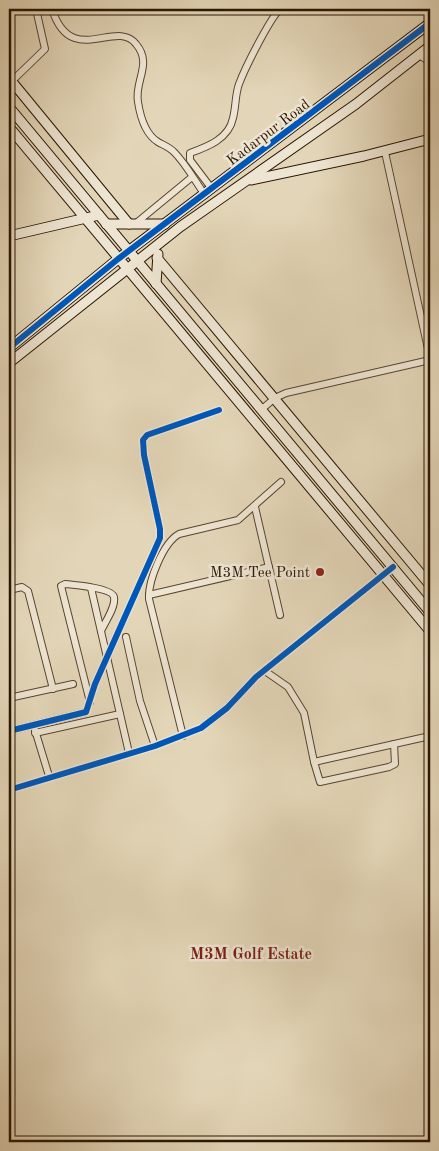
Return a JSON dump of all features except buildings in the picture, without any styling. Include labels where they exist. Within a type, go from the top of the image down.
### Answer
[{"type":"street","points":[[36,9],[44,49],[10,79],[132,224]]},
{"type":"street","points":[[52,9],[59,26],[73,38],[87,40],[121,37],[128,38],[137,45],[144,71],[137,94],[143,120],[151,136],[172,150],[193,178],[209,192]]},
{"type":"street","points":[[209,192],[190,160],[190,153],[218,140],[228,129],[233,119],[237,92],[242,77],[271,19],[280,9]]},
{"type":"street","name":"Kadarpur Road","points":[[9,348],[118,259],[360,78],[430,23]]},
{"type":"street","name":"Kadarpur Road","points":[[9,363],[164,240],[372,91],[430,46]]},
{"type":"street","points":[[419,55],[430,62]]},
{"type":"street","points":[[360,78],[372,91]]},
{"type":"street","points":[[9,107],[430,612]]},
{"type":"street","points":[[9,127],[430,632]]},
{"type":"street","points":[[246,181],[385,152],[430,140]]},
{"type":"street","points":[[262,409],[275,398],[293,392],[430,359],[385,152]]},
{"type":"street","points":[[132,224],[193,178]]},
{"type":"street","points":[[9,236],[99,215]]},
{"type":"street","points":[[106,224],[165,224]]},
{"type":"street","points":[[156,284],[157,258],[164,240]]},
{"type":"street","points":[[157,258],[430,585]]},
{"type":"street","points":[[9,731],[86,712],[95,684],[160,538],[160,529],[144,455],[143,440],[148,435],[219,410]]},
{"type":"street","points":[[183,736],[149,595],[150,584],[170,539],[179,534],[230,524],[238,520],[255,507],[281,482]]},
{"type":"street","points":[[255,507],[280,614]]},
{"type":"street","points":[[149,595],[269,567]]},
{"type":"street","points":[[9,790],[50,776],[155,746],[201,728],[218,716],[265,671],[393,567]]},
{"type":"street","points":[[90,703],[60,589],[64,584],[109,591],[114,597],[114,604],[101,631]]},
{"type":"street","points":[[9,590],[22,588],[28,591],[53,689]]},
{"type":"street","points":[[90,588],[130,753]]},
{"type":"street","points":[[126,637],[140,701],[155,746]]},
{"type":"street","points":[[265,671],[288,687],[304,713],[320,782],[337,780],[395,764],[394,744]]},
{"type":"street","points":[[9,698],[73,684]]},
{"type":"street","points":[[35,733],[120,714]]},
{"type":"street","points":[[34,725],[50,776]]},
{"type":"street","points":[[314,762],[430,736]]},
{"type":"cycle path","points":[[9,348],[118,259],[430,23]]},
{"type":"cycle path","points":[[9,731],[86,712],[95,684],[160,538],[160,529],[144,455],[143,440],[147,435],[219,410]]},
{"type":"cycle path","points":[[9,790],[155,746],[201,728],[227,708],[256,677],[393,567]]},
{"type":"place","name":"M3M Tee Point","points":[[320,572]]},
{"type":"district","name":"M3M Golf Estate","points":[[251,953]]}]
